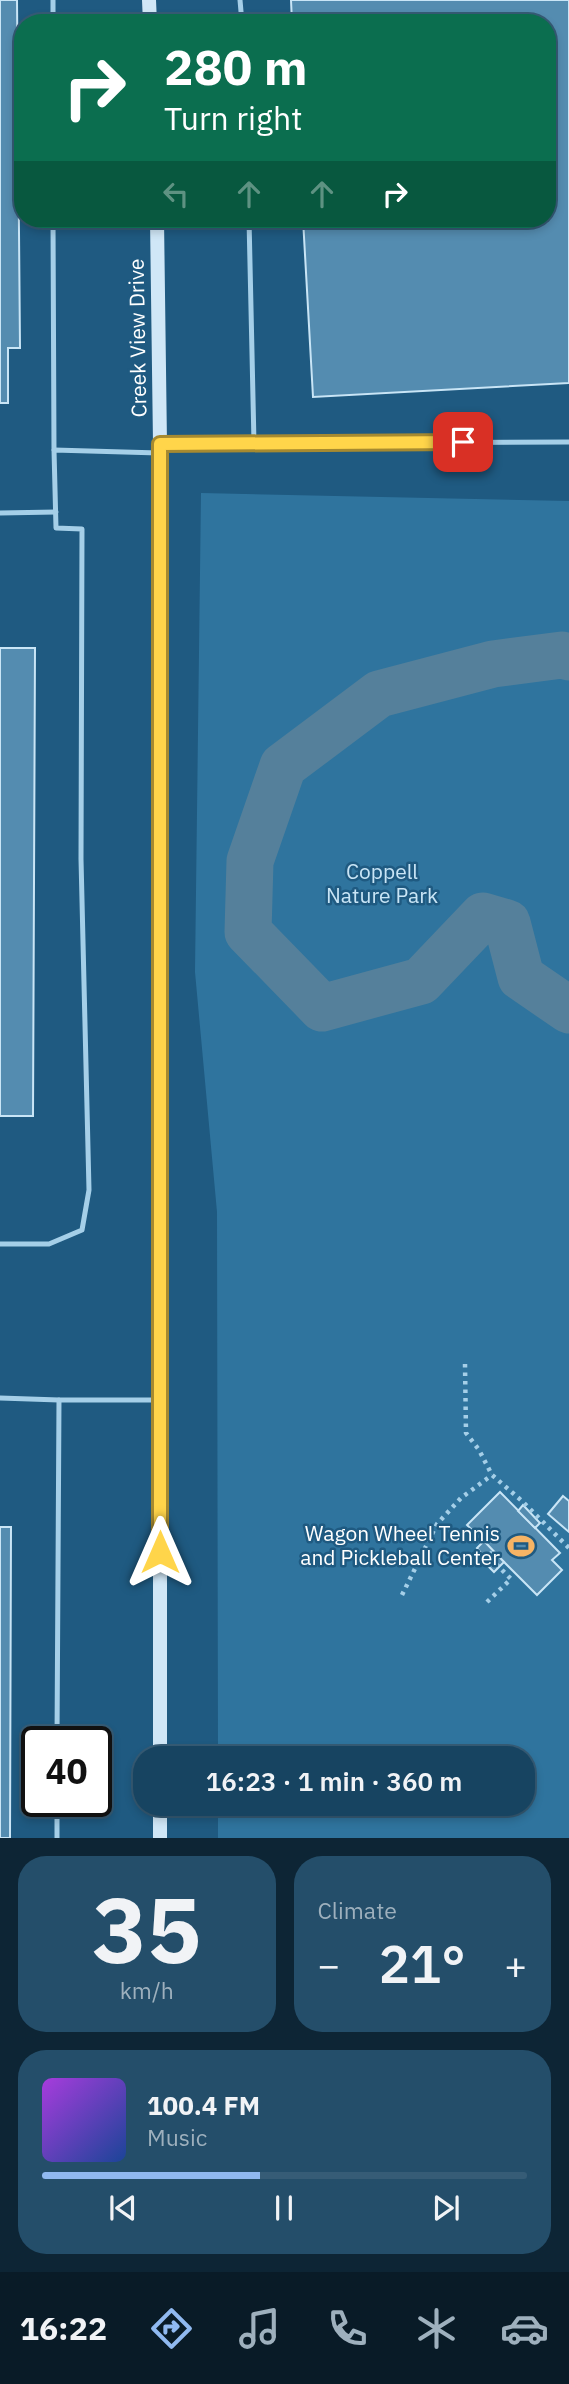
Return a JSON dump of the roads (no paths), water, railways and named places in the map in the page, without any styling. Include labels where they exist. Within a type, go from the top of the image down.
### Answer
[{"type":"street","name":"Creek View Drive","points":[[157,228],[160,449],[160,1746]]},
{"type":"street","points":[[160,1816],[160,1838]]},
{"type":"lane","points":[[0,1244],[49,1244],[82,1230],[89,1190],[81,859],[82,529],[56,528],[53,228]]},
{"type":"lane","points":[[249,228],[254,443]]},
{"type":"lane","points":[[54,450],[160,449],[254,443],[569,442]]},
{"type":"lane","points":[[0,513],[56,512]]},
{"type":"lane","points":[[0,1398],[160,1400]]},
{"type":"lane","points":[[57,1726],[59,1400]]},
{"type":"lane","points":[[57,1817],[57,1838]]},
{"type":"waterway","points":[[569,657],[562,655],[493,664],[379,694],[283,766],[250,861],[248,932],[322,1008],[421,981],[483,916],[507,923],[521,977],[569,1010]]},
{"type":"place","name":"Wagon Wheel Tennis and Pickleball Center","points":[[521,1546]]},
{"type":"park label","name":"Coppell Nature Park","points":[[382,884]]}]
